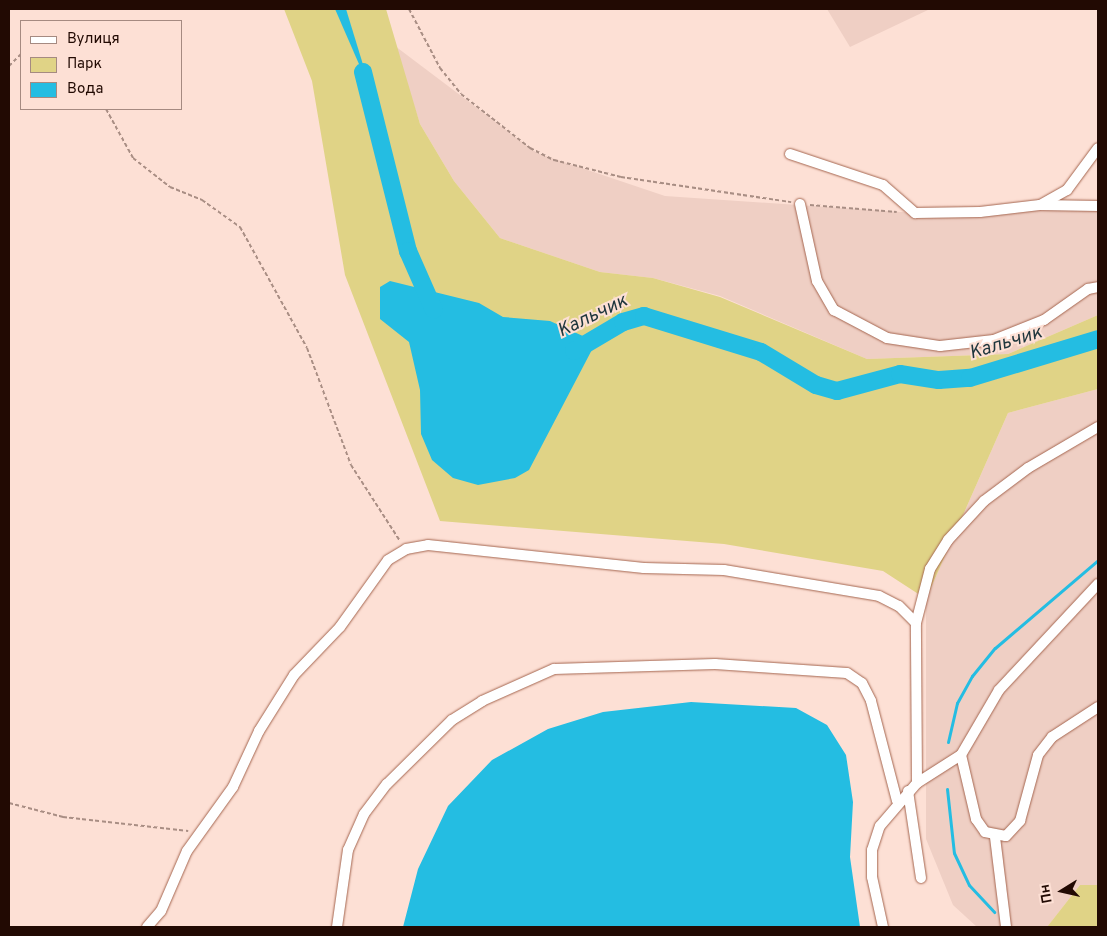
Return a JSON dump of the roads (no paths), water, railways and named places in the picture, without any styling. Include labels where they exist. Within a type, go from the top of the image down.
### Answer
[{"type":"street","points":[[1040,205],[1066,190],[1098,148]]},
{"type":"street","points":[[790,154],[884,185],[915,213],[1040,205],[1098,206]]},
{"type":"street","points":[[800,204],[816,281],[834,310],[887,338],[940,346],[994,340],[1044,320],[1088,289],[1098,286]]},
{"type":"street","points":[[917,783],[916,623],[930,569],[964,520],[1028,468],[1098,427]]},
{"type":"street","points":[[147,927],[162,911],[198,833],[233,787],[259,731],[294,675],[340,627],[388,560],[406,549],[428,545],[644,568],[724,570],[879,596],[899,606],[916,623]]},
{"type":"street","points":[[883,927],[872,877],[872,850],[880,826],[897,801],[917,783],[961,754],[999,690],[1098,584]]},
{"type":"street","points":[[337,927],[348,850],[364,814],[387,784],[452,720],[482,701],[554,669],[715,664],[848,673],[862,683],[871,701],[897,801]]},
{"type":"street","points":[[961,754],[976,819],[985,832],[996,836],[1014,831],[1020,821],[1031,774],[1052,737],[1098,707]]},
{"type":"street","points":[[908,791],[921,878]]},
{"type":"street","points":[[996,836],[1006,927]]},
{"type":"water","points":[[335,9],[346,9],[372,94]]},
{"type":"water","points":[[390,281],[479,303],[503,317],[550,321],[596,342],[529,470],[515,478],[478,485],[453,478],[432,460],[421,434],[420,390],[409,342],[380,319],[380,287]]},
{"type":"water","points":[[691,702],[796,708],[827,725],[846,755],[853,802],[850,857],[860,927],[403,927],[418,869],[448,806],[492,760],[548,729],[603,712]]},
{"type":"waterway","name":"Кальчик","points":[[363,72],[408,251],[434,310]]},
{"type":"waterway","name":"Кальчик","points":[[574,351],[623,322],[644,316],[761,352],[816,385],[837,391],[900,374],[939,380],[970,378],[1098,339]]},
{"type":"waterway","points":[[948,742],[957,703],[972,676],[995,648],[1098,560]]},
{"type":"waterway","points":[[947,789],[954,853],[969,885],[994,912]]}]
